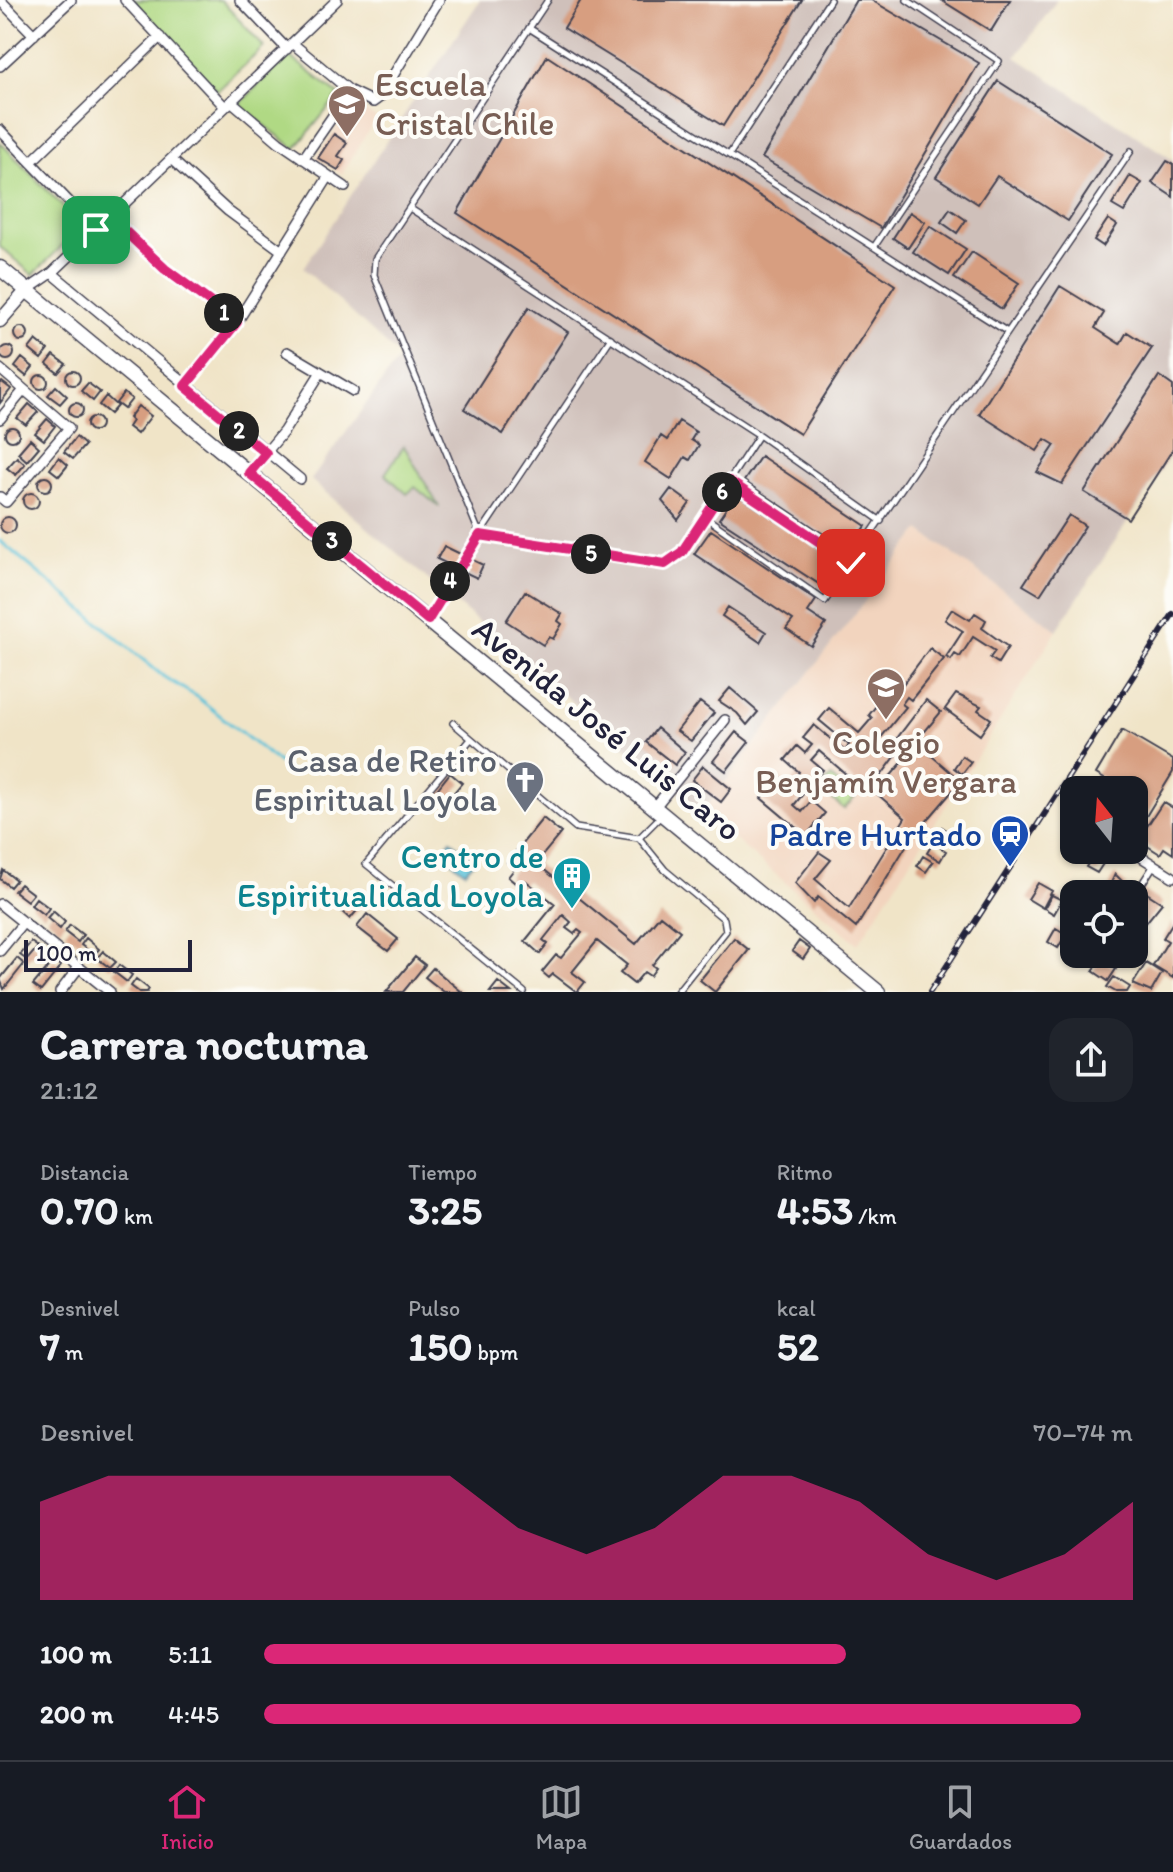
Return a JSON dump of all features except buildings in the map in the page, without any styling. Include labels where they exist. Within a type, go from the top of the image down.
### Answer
[{"type":"main road","name":"Avenida José Luis Caro","points":[[0,268],[878,992]]},
{"type":"street","points":[[0,0],[34,35]]},
{"type":"street","points":[[0,66],[71,0]]},
{"type":"street","points":[[125,0],[228,104],[345,187]]},
{"type":"street","points":[[240,0],[289,46],[350,91],[373,102],[380,97],[439,0]]},
{"type":"street","points":[[0,321],[27,290],[52,273],[337,0]]},
{"type":"street","points":[[31,162],[160,37]]},
{"type":"street","points":[[303,159],[350,91]]},
{"type":"street","points":[[0,130],[96,230]]},
{"type":"street","points":[[171,159],[228,211],[282,251]]},
{"type":"street","points":[[185,386],[237,322],[329,176]]},
{"type":"street","points":[[110,217],[165,269],[237,322]]},
{"type":"street","points":[[52,273],[300,479]]},
{"type":"street","points":[[287,352],[353,391]]},
{"type":"street","points":[[0,369],[69,428],[3,500]]},
{"type":"street","points":[[249,473],[321,372]]},
{"type":"street","points":[[0,419],[24,390]]},
{"type":"street","points":[[659,810],[725,720]]},
{"type":"street","points":[[1148,861],[1173,877]]},
{"type":"street","points":[[0,904],[110,992]]},
{"type":"street","points":[[0,951],[24,922]]},
{"type":"street","points":[[60,992],[79,967]]},
{"type":"lane","points":[[480,535],[374,275],[375,259],[548,0]]},
{"type":"lane","points":[[729,155],[830,0]]},
{"type":"lane","points":[[874,247],[999,61],[907,0]]},
{"type":"lane","points":[[529,28],[1006,331]]},
{"type":"lane","points":[[705,517],[825,601],[1131,151]]},
{"type":"lane","points":[[411,209],[759,435],[881,521]]},
{"type":"lane","points":[[428,620],[480,535],[611,338]]},
{"type":"lane","points":[[480,535],[665,564],[678,558],[759,435]]},
{"type":"lane","points":[[729,481],[851,563]]},
{"type":"lane","points":[[453,723],[576,828],[639,838],[665,870],[724,919],[726,931],[677,992]]},
{"type":"lane","points":[[471,738],[366,864],[524,992]]},
{"type":"lane","points":[[639,838],[659,810]]},
{"type":"lane","points":[[1144,880],[1154,865]]},
{"type":"shaded area","points":[[480,0],[1057,0],[1016,57],[1173,160],[1173,452],[1057,630],[920,530],[702,812],[311,480],[400,357],[303,268]]},
{"type":"shaded area","name":"Escuela Cristal Chile","points":[[354,104],[376,118],[342,174],[316,158]]},
{"type":"shaded area","name":"Colegio Benjamín Vergara","points":[[920,530],[1057,630],[858,944],[702,812]]},
{"type":"green space","points":[[133,0],[221,0],[264,47],[217,91]]},
{"type":"green space","points":[[287,54],[339,95],[295,149],[239,105]]},
{"type":"green space","points":[[0,142],[82,226],[33,275],[0,247]]},
{"type":"green space","points":[[404,446],[439,507],[415,487],[407,494],[385,474]]},
{"type":"green space","points":[[831,777],[855,797],[844,809],[820,789]]},
{"type":"water","points":[[451,840],[475,861],[465,872],[441,852]]},
{"type":"waterway","points":[[0,541],[164,677],[197,697],[289,771]]},
{"type":"railway","points":[[930,992],[1173,614]]},
{"type":"place","name":"Escuela Cristal Chile","points":[[347,138]]},
{"type":"place","name":"Colegio Benjamín Vergara","points":[[886,721]]},
{"type":"place","name":"Casa de Retiro Espiritual Loyola","points":[[525,814]]},
{"type":"place","name":"Padre Hurtado","points":[[1010,868]]},
{"type":"place","name":"Centro de Espiritualidad Loyola","points":[[572,910]]},
{"type":"route","points":[[96,230],[110,217],[165,269],[237,322],[185,386],[266,453],[249,473],[428,620],[480,535],[665,564],[678,558],[729,481],[851,563]]}]
